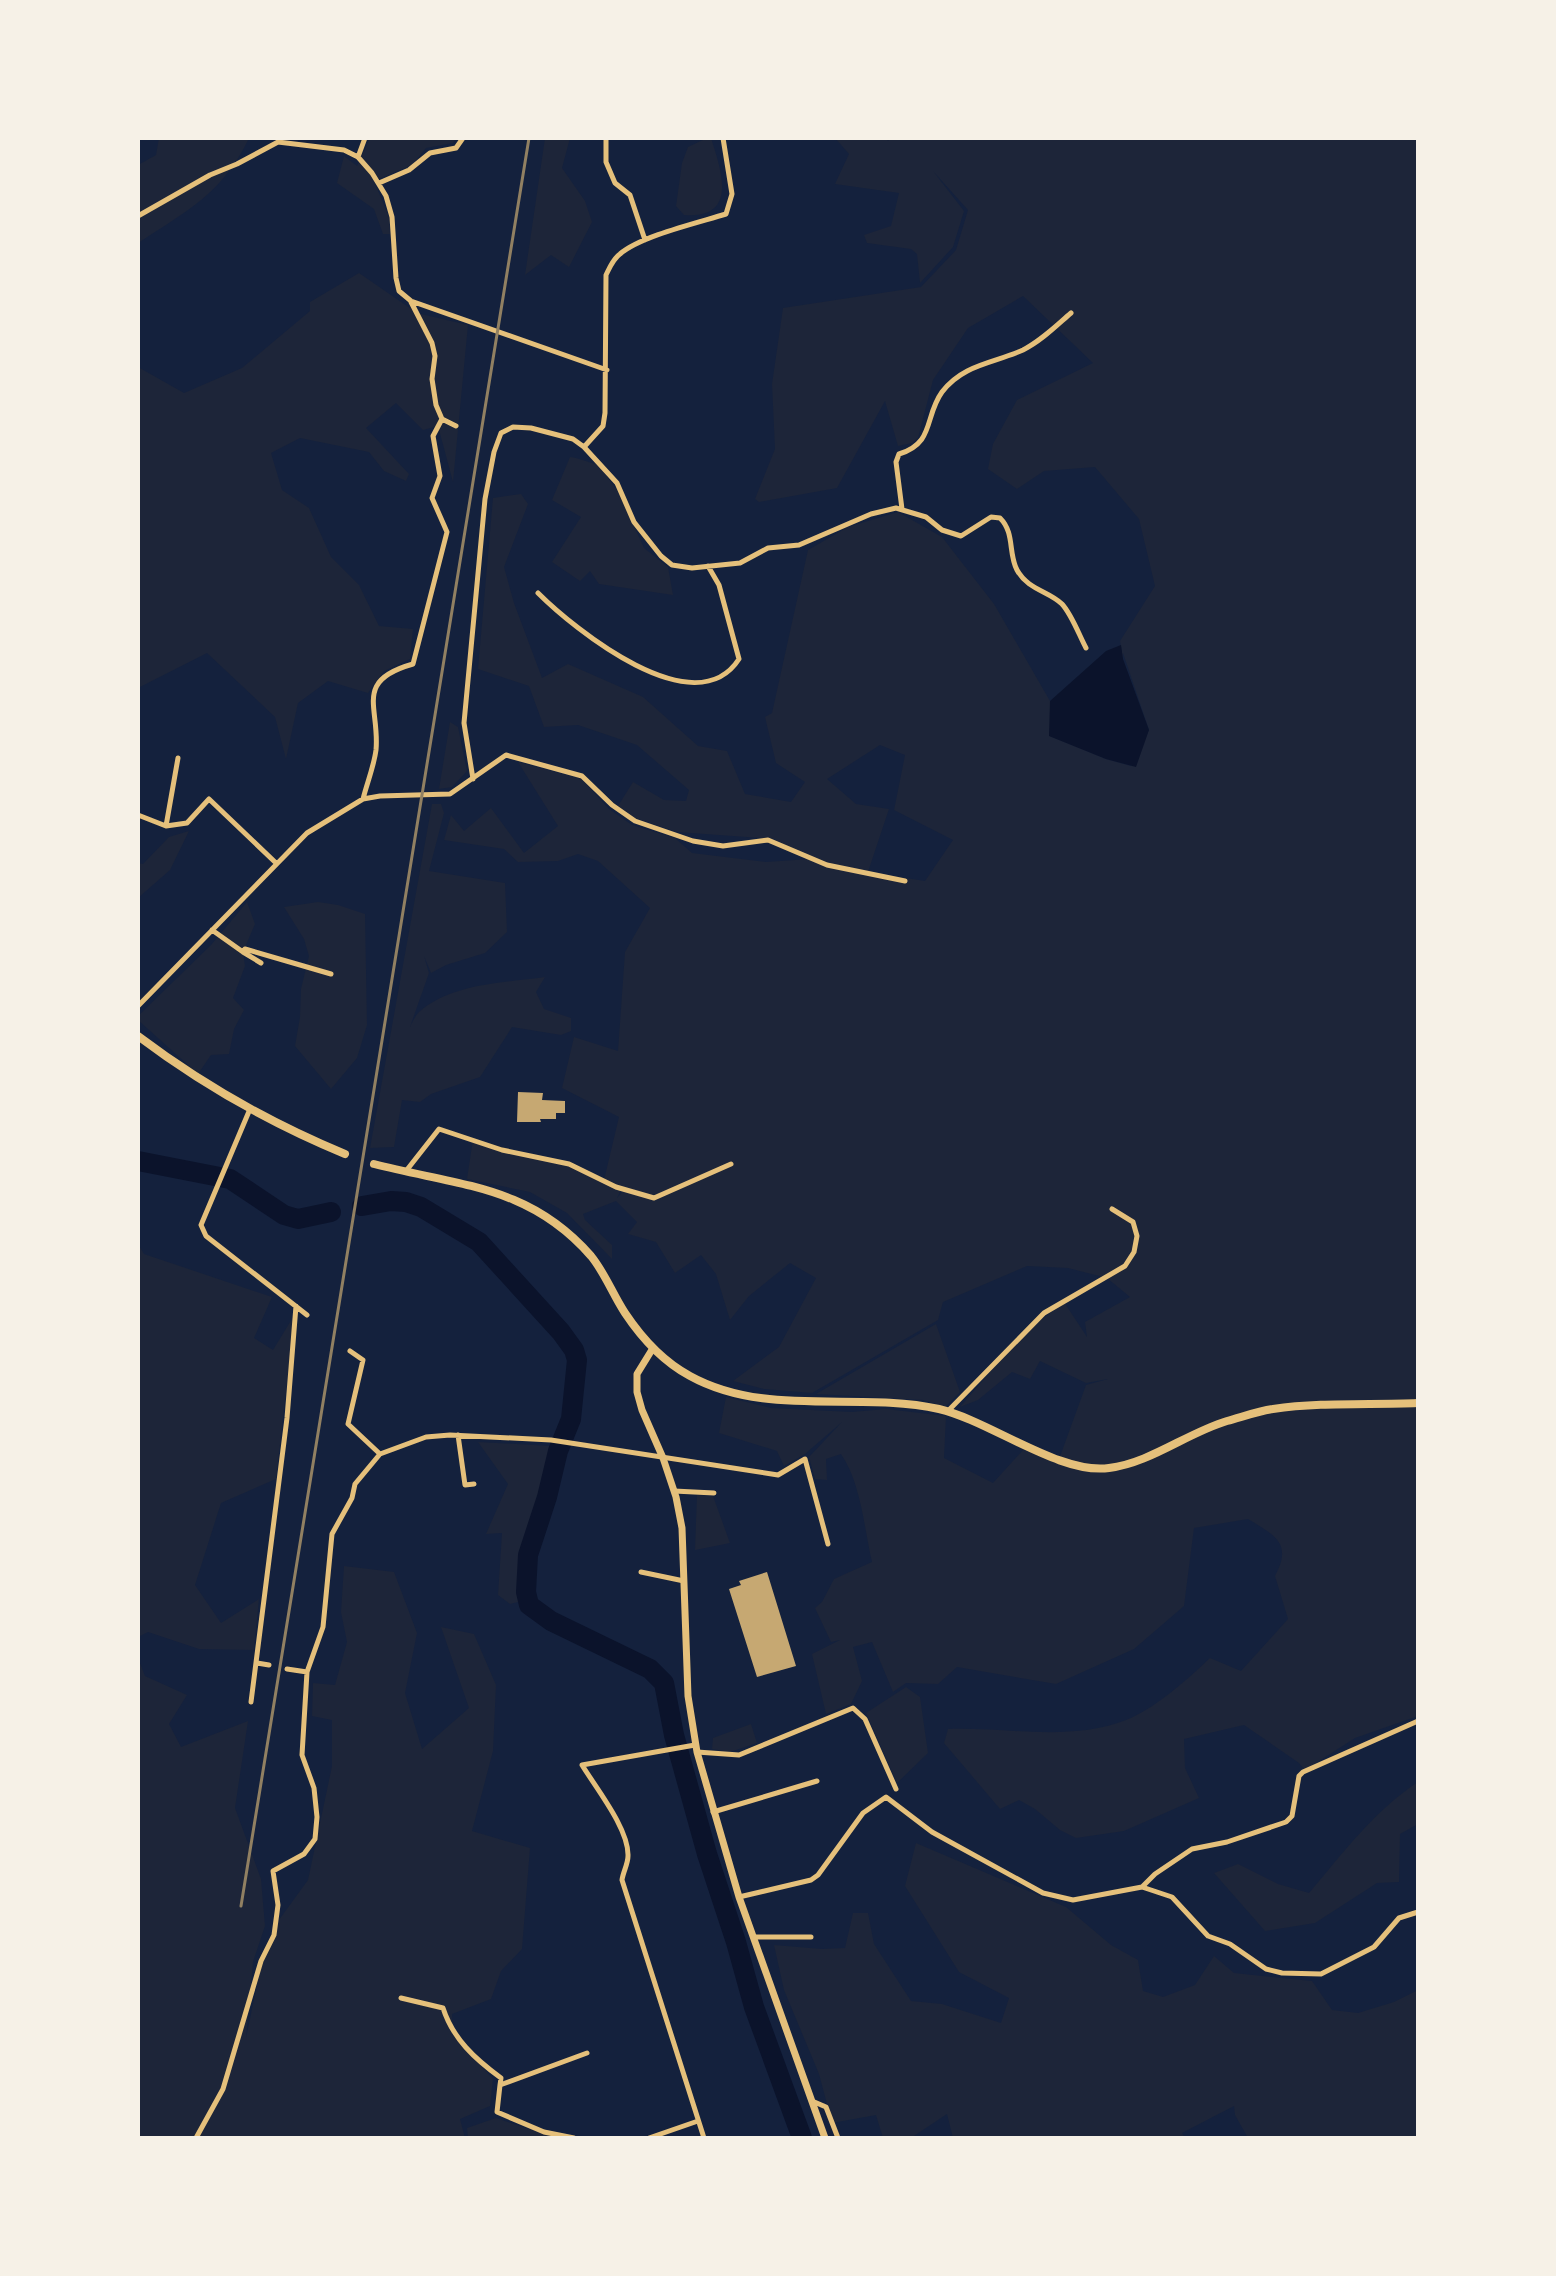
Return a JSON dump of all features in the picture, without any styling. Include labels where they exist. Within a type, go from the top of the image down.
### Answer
[{"type":"main road","points":[[138,1036],[180,1068],[285,1130],[345,1154]]},
{"type":"main road","points":[[374,1164],[503,1194],[533,1207],[564,1229],[593,1259],[626,1315],[653,1348],[688,1375],[754,1397],[907,1405],[947,1412],[969,1418],[1056,1458],[1086,1467],[1109,1468],[1222,1423],[1272,1409],[1418,1403]]},
{"type":"street","points":[[358,157],[365,138]]},
{"type":"street","points":[[379,184],[409,170],[430,153],[456,148],[463,138]]},
{"type":"street","points":[[606,138],[606,162],[615,183],[630,195],[645,240]]},
{"type":"street","points":[[584,447],[603,426],[607,370],[606,275],[621,252],[645,240],[726,214],[732,194],[723,138]]},
{"type":"street","points":[[138,216],[210,175],[278,142],[344,150],[358,157],[386,196],[392,217],[399,291],[411,301],[607,370]]},
{"type":"street","points":[[411,301],[432,343],[436,405],[442,419],[456,426]]},
{"type":"street","points":[[902,509],[896,462],[899,454],[915,449],[924,439],[942,393],[955,380],[979,365],[1021,351],[1043,338],[1071,313]]},
{"type":"street","points":[[363,799],[376,749],[372,697],[381,680],[393,669],[413,664],[447,532],[432,498],[440,476],[433,436],[442,419]]},
{"type":"street","points":[[491,431],[501,433],[513,427],[531,428],[573,439],[584,447],[617,483],[634,522],[672,565],[692,568],[740,563],[768,548],[799,545],[871,514],[896,508],[926,517],[942,530],[961,536],[991,517],[1000,518],[1010,532],[1017,570],[1039,592],[1061,603],[1086,648]]},
{"type":"street","points":[[473,779],[464,723],[485,499],[501,433]]},
{"type":"street","points":[[538,593],[569,623],[590,634],[619,657],[649,671],[696,683],[732,669],[739,659],[719,585],[708,566]]},
{"type":"street","points":[[138,1006],[307,833],[363,799],[450,794],[506,755],[582,776],[612,805],[635,821],[693,841],[723,846],[768,840],[827,865],[905,881]]},
{"type":"street","points":[[166,826],[178,758]]},
{"type":"street","points":[[138,815],[166,826],[187,823],[209,799],[276,863]]},
{"type":"street","points":[[212,930],[261,963]]},
{"type":"street","points":[[246,951],[256,943]]},
{"type":"street","points":[[246,951],[331,974]]},
{"type":"street","points":[[250,1109],[201,1225],[206,1236],[307,1315]]},
{"type":"street","points":[[405,1172],[439,1129],[502,1150],[569,1164],[616,1187],[654,1198],[731,1164]]},
{"type":"street","points":[[947,1412],[1044,1313],[1125,1266],[1134,1252],[1137,1236],[1133,1222],[1112,1209]]},
{"type":"street","points":[[251,1702],[287,1418],[296,1306]]},
{"type":"street","points":[[653,1348],[637,1374],[637,1392],[674,1491],[682,1528],[688,1696],[696,1748],[739,1897],[825,2138]]},
{"type":"street","points":[[350,1351],[363,1360],[348,1424],[380,1454]]},
{"type":"street","points":[[458,1435],[465,1485],[474,1484]]},
{"type":"street","points":[[196,2138],[223,2089],[261,1961],[274,1935],[278,1905],[273,1871],[304,1854],[315,1839],[317,1817],[314,1788],[302,1755],[307,1672],[323,1627],[332,1534],[352,1498],[355,1484],[380,1454],[426,1437],[458,1435],[551,1440],[778,1475],[805,1459],[828,1544]]},
{"type":"street","points":[[674,1491],[714,1493]]},
{"type":"street","points":[[641,1572],[684,1581]]},
{"type":"street","points":[[257,1663],[269,1665]]},
{"type":"street","points":[[287,1669],[307,1672]]},
{"type":"street","points":[[704,2138],[622,1880],[629,1858],[627,1846],[617,1822],[582,1765],[696,1748],[739,1755],[853,1708],[865,1719],[896,1789]]},
{"type":"street","points":[[1142,1887],[1155,1874],[1192,1849],[1227,1842],[1286,1822],[1292,1816],[1299,1776],[1303,1772],[1418,1721]]},
{"type":"street","points":[[713,1812],[817,1781]]},
{"type":"street","points":[[739,1897],[811,1880],[818,1875],[863,1813],[886,1797],[932,1832],[1043,1893],[1073,1900],[1142,1887],[1172,1897],[1208,1936],[1230,1944],[1266,1969],[1282,1973],[1321,1974],[1374,1947],[1399,1918],[1418,1912]]},
{"type":"street","points":[[753,1937],[811,1937]]},
{"type":"street","points":[[401,1998],[443,2008],[453,2034],[478,2061],[501,2078],[497,2112],[544,2132],[574,2138]]},
{"type":"street","points":[[500,2085],[587,2053]]},
{"type":"street","points":[[811,2101],[826,2107],[838,2138]]},
{"type":"street","points":[[649,2138],[698,2121]]},
{"type":"shaded area","points":[[159,138],[249,138],[228,173],[215,187],[188,210],[138,243],[138,165],[156,155]]},
{"type":"shaded area","points":[[370,138],[456,138],[453,143],[426,148],[412,165],[374,181],[389,217],[390,234],[383,234],[374,209],[337,183],[344,156],[357,166]]},
{"type":"shaded area","points":[[545,138],[570,138],[562,168],[585,201],[592,222],[569,267],[551,255],[525,275]]},
{"type":"shaded area","points":[[711,138],[719,165],[722,191],[713,209],[701,214],[684,215],[676,206],[682,163],[688,147]]},
{"type":"shaded area","points":[[835,138],[882,138],[889,141],[885,138],[1418,138],[1418,1716],[1355,1738],[1305,1770],[1244,1725],[1184,1739],[1185,1768],[1199,1798],[1124,1831],[1076,1838],[1019,1800],[1000,1809],[944,1743],[948,1729],[1060,1732],[1105,1727],[1126,1720],[1159,1702],[1210,1658],[1241,1671],[1288,1619],[1275,1576],[1280,1565],[1281,1548],[1273,1535],[1248,1519],[1194,1528],[1184,1606],[1134,1649],[1056,1684],[957,1667],[938,1684],[906,1683],[893,1692],[872,1642],[853,1647],[862,1681],[851,1704],[826,1714],[812,1654],[840,1640],[831,1642],[815,1608],[822,1602],[834,1579],[872,1562],[853,1478],[841,1454],[826,1459],[827,1480],[815,1479],[809,1457],[842,1422],[805,1454],[784,1466],[777,1451],[719,1433],[726,1397],[771,1408],[852,1412],[886,1409],[946,1416],[944,1458],[993,1483],[1023,1450],[1058,1462],[1086,1385],[1108,1379],[1086,1383],[1040,1361],[1030,1379],[1012,1372],[978,1400],[960,1407],[1023,1334],[1064,1302],[1087,1337],[1085,1322],[1130,1297],[1107,1278],[1068,1268],[1027,1266],[943,1302],[938,1320],[812,1393],[764,1389],[733,1381],[779,1347],[816,1278],[790,1263],[749,1296],[730,1320],[716,1274],[701,1255],[675,1273],[656,1242],[628,1234],[637,1222],[616,1201],[583,1214],[585,1220],[612,1245],[612,1259],[567,1213],[530,1192],[467,1179],[473,1139],[570,1165],[621,1190],[617,1198],[624,1190],[604,1180],[619,1117],[562,1088],[574,1037],[618,1051],[625,952],[650,908],[598,861],[578,854],[558,861],[518,862],[504,849],[444,840],[451,815],[464,831],[491,808],[524,853],[558,826],[518,762],[582,779],[609,809],[632,825],[675,838],[692,853],[766,862],[810,859],[774,839],[677,832],[635,818],[618,806],[633,782],[664,800],[686,801],[689,790],[637,745],[578,725],[544,727],[529,686],[478,669],[493,498],[521,494],[528,504],[504,567],[542,678],[568,664],[643,697],[698,746],[727,751],[745,794],[791,802],[805,782],[776,763],[765,717],[772,713],[808,550],[848,527],[898,512],[942,537],[994,604],[1050,701],[1050,736],[1131,766],[1149,730],[1123,653],[1123,659],[1120,641],[1155,586],[1139,519],[1095,467],[1044,471],[1017,489],[988,469],[993,444],[1017,400],[1093,363],[1023,296],[968,328],[933,380],[918,438],[912,443],[898,446],[885,401],[837,488],[759,502],[755,499],[775,449],[772,384],[783,308],[921,287],[956,250],[968,210],[933,171],[964,211],[953,247],[920,283],[917,254],[911,249],[867,243],[864,235],[891,226],[899,193],[835,184],[849,154]],"holes":[[[880,745],[905,755],[894,810],[953,840],[925,881],[868,872],[889,809],[856,804],[827,779]]]},
{"type":"shaded area","points":[[359,273],[417,313],[468,325],[453,482],[438,426],[423,430],[396,403],[366,428],[409,474],[406,481],[384,471],[369,452],[300,438],[271,453],[282,490],[309,508],[331,557],[359,585],[379,626],[413,629],[410,659],[384,671],[368,693],[328,681],[298,703],[286,759],[275,717],[207,653],[138,688],[138,367],[184,393],[242,368],[310,311],[310,302]]},
{"type":"shaded area","points":[[570,457],[598,464],[619,493],[644,548],[668,567],[673,595],[599,584],[590,571],[580,581],[552,562],[581,517],[552,500]]},
{"type":"shaded area","points":[[1121,645],[1123,659],[1149,730],[1136,767],[1106,759],[1049,736],[1050,701],[1106,651]]},
{"type":"shaded area","points":[[450,722],[458,727],[467,771],[452,787],[439,789]]},
{"type":"shaded area","points":[[432,804],[441,804],[444,813],[429,871],[505,883],[507,932],[485,953],[431,973],[424,956],[429,973],[410,1027],[419,1012],[447,995],[479,986],[545,977],[536,992],[544,1009],[571,1018],[571,1031],[561,1035],[512,1027],[480,1077],[431,1094],[420,1102],[402,1100],[394,1147],[370,1148]]},
{"type":"shaded area","points":[[189,831],[170,870],[138,898],[138,863],[143,864],[169,837]]},
{"type":"shaded area","points":[[247,902],[255,924],[243,952],[245,966],[233,998],[244,1010],[234,1029],[229,1054],[211,1055],[198,1074],[138,1020],[138,1016],[211,945]]},
{"type":"shaded area","points":[[318,902],[365,914],[367,1025],[357,1058],[331,1089],[295,1046],[301,989],[309,956],[304,939],[284,907]]},
{"type":"shaded area","points":[[138,1244],[144,1254],[272,1297],[254,1338],[273,1350],[295,1314],[276,1479],[221,1503],[195,1585],[221,1623],[259,1599],[254,1650],[199,1649],[148,1632],[138,1637]]},
{"type":"shaded area","points":[[936,1324],[960,1392],[945,1407],[923,1400],[816,1394]]},
{"type":"shaded area","points":[[478,1442],[552,1446],[546,1489],[525,1555],[522,1601],[510,1604],[498,1595],[502,1533],[486,1534],[508,1484]]},
{"type":"shaded area","points":[[697,1495],[713,1496],[730,1543],[695,1550]]},
{"type":"shaded area","points":[[344,1566],[394,1572],[417,1633],[405,1693],[422,1749],[469,1708],[441,1627],[474,1634],[496,1685],[493,1751],[472,1831],[530,1848],[522,1949],[501,1971],[491,1999],[452,2014],[453,2034],[493,2079],[490,2106],[460,2119],[465,2138],[138,2138],[138,1658],[145,1676],[187,1695],[169,1724],[181,1747],[248,1721],[235,1808],[261,1879],[265,1926],[253,1962],[246,2038],[259,1975],[276,1924],[308,1880],[332,1766],[332,1720],[312,1716],[313,1683],[335,1685],[347,1642],[341,1612]]},
{"type":"shaded area","points":[[906,1687],[920,1697],[928,1753],[897,1783],[866,1713]]},
{"type":"shaded area","points":[[751,1724],[757,1743],[730,1752],[712,1749],[713,1738]]},
{"type":"shaded area","points":[[1418,1782],[1418,1824],[1400,1834],[1399,1882],[1377,1883],[1315,1923],[1265,1931],[1214,1873],[1238,1864],[1278,1884],[1309,1893],[1373,1819]]},
{"type":"shaded area","points":[[916,1843],[1066,1907],[1111,1945],[1138,1960],[1143,1991],[1163,1997],[1195,1985],[1214,1956],[1234,1973],[1312,1981],[1332,2010],[1358,2013],[1394,2002],[1418,1990],[1418,2138],[1248,2138],[1235,2115],[1234,2106],[1182,2133],[1185,2138],[953,2138],[947,2114],[911,2138],[883,2138],[876,2115],[832,2123],[819,2074],[784,1990],[774,1945],[845,1948],[853,1913],[868,1913],[874,1944],[911,2001],[942,2004],[1001,2023],[1009,1998],[959,1972],[905,1886]]},
{"type":"shaded area","points":[[496,2118],[556,2138],[468,2138],[467,2128]]},
{"type":"building","points":[[518,1092],[543,1093],[542,1100],[565,1101],[565,1113],[556,1113],[556,1119],[540,1119],[541,1122],[517,1122]]},
{"type":"building","points":[[767,1572],[796,1666],[757,1677],[729,1589],[741,1585],[739,1581]]},
{"type":"waterway","points":[[138,1161],[230,1179],[284,1215],[298,1219],[331,1212]]},
{"type":"waterway","points":[[362,1206],[406,1202],[421,1207],[479,1242],[574,1350],[577,1360],[571,1419],[558,1451],[528,1555],[526,1592],[529,1605],[551,1621],[650,1669],[664,1683],[674,1735],[707,1854],[754,2007],[802,2138]]},
{"type":"railway","points":[[241,1906],[529,138]]}]
